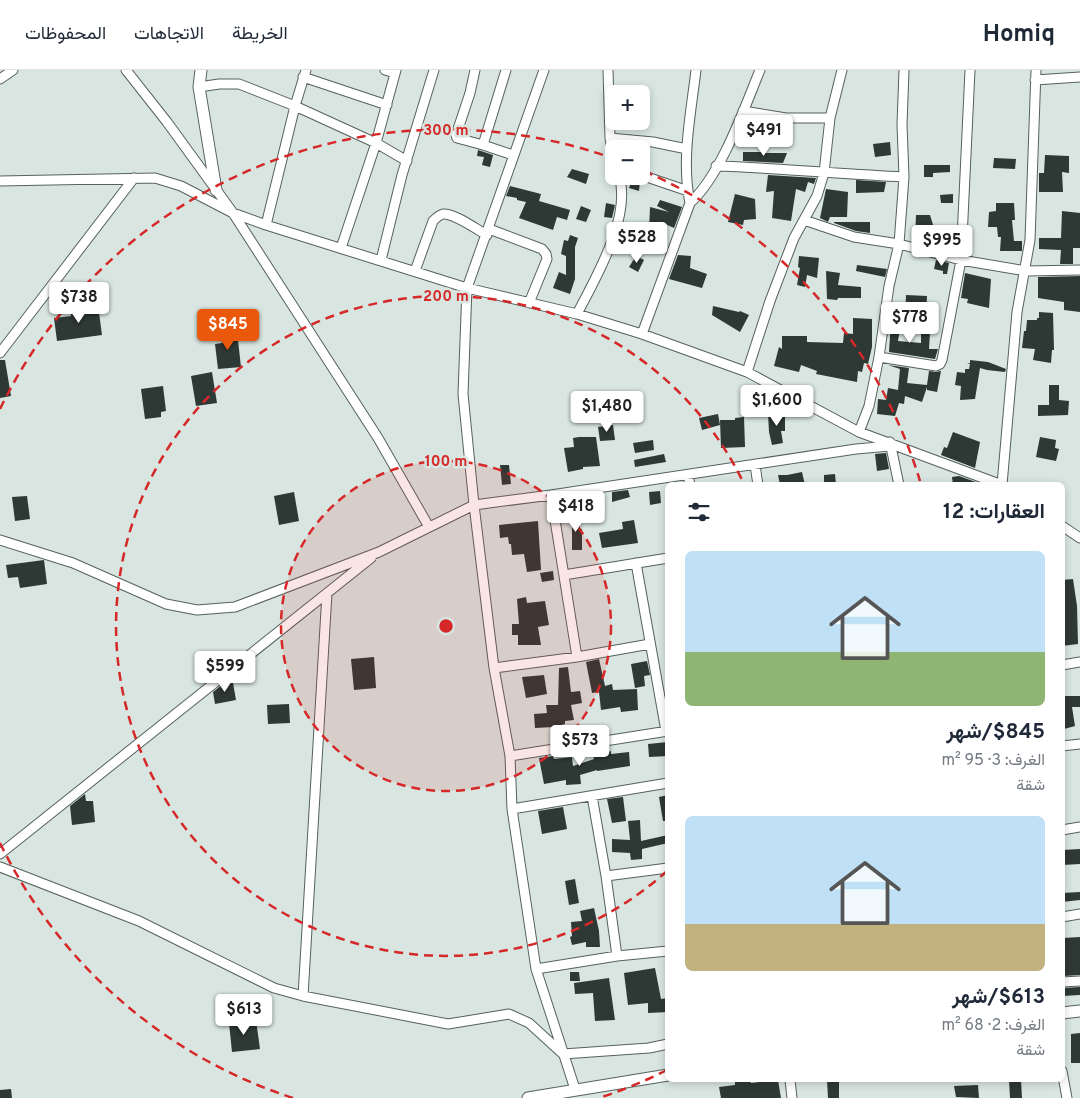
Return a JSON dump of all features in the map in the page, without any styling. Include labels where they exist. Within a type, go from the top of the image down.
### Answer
[{"type":"street","points":[[0,79],[13,70]]},
{"type":"street","points":[[126,70],[167,122],[233,213],[378,438],[429,527]]},
{"type":"street","points":[[201,70],[199,87],[216,190]]},
{"type":"street","points":[[341,248],[376,143],[396,72],[385,70]]},
{"type":"street","points":[[381,260],[402,175],[434,70]]},
{"type":"street","points":[[475,70],[470,93],[456,134],[457,138],[513,155]]},
{"type":"street","points":[[483,145],[506,70]]},
{"type":"street","points":[[544,70],[467,288],[463,394],[474,505],[494,668],[510,756],[512,809],[536,969],[575,1089]]},
{"type":"street","points":[[608,70],[610,138],[653,142],[687,149]]},
{"type":"street","points":[[690,203],[687,149],[696,70]]},
{"type":"street","points":[[642,334],[690,203],[705,187],[743,111],[760,70]]},
{"type":"street","points":[[747,372],[790,247],[817,196],[824,173],[830,118],[842,70]]},
{"type":"street","points":[[859,432],[869,406],[879,357],[889,286],[899,244],[904,177],[902,125],[904,70]]},
{"type":"street","points":[[879,357],[936,366],[940,364],[961,260],[970,70]]},
{"type":"street","points":[[1002,482],[1017,312],[1020,291],[1026,271],[1030,240],[1036,70]]},
{"type":"street","points":[[266,225],[304,74],[387,105]]},
{"type":"street","points":[[1035,80],[1080,78]]},
{"type":"street","points":[[199,87],[239,84],[295,106],[376,143],[407,161]]},
{"type":"street","points":[[743,111],[786,118],[830,118]]},
{"type":"street","points":[[716,166],[904,177]]},
{"type":"street","points":[[0,353],[134,178]]},
{"type":"street","points":[[0,181],[155,178],[181,186],[233,213],[266,225],[467,288],[577,314],[642,334],[747,372],[859,432],[994,482]]},
{"type":"street","points":[[650,178],[688,191]]},
{"type":"street","points":[[577,314],[606,256],[618,226],[621,192],[620,185]]},
{"type":"street","points":[[416,272],[433,221],[438,216],[444,214],[457,217],[488,232],[542,249],[546,254],[546,259],[529,303]]},
{"type":"street","points":[[804,220],[854,237],[899,244],[961,260],[1026,271],[1080,270]]},
{"type":"street","points":[[0,540],[73,563],[166,604],[197,610],[235,607],[379,552],[474,505],[890,444]]},
{"type":"street","points":[[890,444],[898,482]]},
{"type":"street","points":[[755,465],[758,482]]},
{"type":"street","points":[[688,475],[689,482]]},
{"type":"street","points":[[551,495],[577,658]]},
{"type":"street","points":[[1065,528],[1080,538]]},
{"type":"street","points":[[0,854],[379,552]]},
{"type":"street","points":[[564,575],[665,559]]},
{"type":"street","points":[[636,564],[665,721]]},
{"type":"street","points":[[303,996],[327,593]]},
{"type":"street","points":[[494,668],[577,658],[650,644]]},
{"type":"street","points":[[1065,664],[1080,662]]},
{"type":"street","points":[[510,756],[665,731]]},
{"type":"street","points":[[1065,746],[1080,744]]},
{"type":"street","points":[[512,809],[665,784]]},
{"type":"street","points":[[592,796],[606,876],[616,956]]},
{"type":"street","points":[[1065,830],[1080,827]]},
{"type":"street","points":[[0,867],[139,921],[274,988],[303,996],[448,1024],[509,1014],[530,1023],[563,1054],[649,1048],[665,1045]]},
{"type":"street","points":[[606,876],[665,868]]},
{"type":"street","points":[[1065,916],[1080,914]]},
{"type":"street","points":[[536,969],[665,950]]},
{"type":"street","points":[[1065,982],[1080,980]]},
{"type":"street","points":[[1065,1013],[1080,1011]]},
{"type":"street","points":[[528,1098],[665,1074]]},
{"type":"street","points":[[790,1082],[792,1098]]},
{"type":"street","points":[[1064,1082],[1067,1098]]},
{"type":"building","points":[[890,142],[891,155],[875,157],[873,144]]},
{"type":"building","points":[[478,150],[493,155],[490,167],[482,165],[484,157],[477,156]]},
{"type":"building","points":[[743,152],[787,153],[783,163],[743,161]]},
{"type":"building","points":[[1045,155],[1069,156],[1069,173],[1062,172],[1063,192],[1039,192],[1039,173],[1044,173]]},
{"type":"building","points":[[994,158],[1016,159],[1015,169],[993,168]]},
{"type":"building","points":[[924,165],[950,165],[950,172],[933,173],[933,177],[924,177]]},
{"type":"building","points":[[572,169],[589,174],[586,184],[567,177]]},
{"type":"building","points":[[768,175],[816,178],[814,184],[808,182],[805,192],[796,189],[791,221],[772,218],[774,191],[766,192]]},
{"type":"building","points":[[856,180],[886,182],[884,192],[856,193]]},
{"type":"building","points":[[630,185],[640,185],[639,191],[629,188]]},
{"type":"building","points":[[510,186],[541,194],[539,201],[570,210],[567,220],[557,217],[553,230],[519,218],[526,202],[506,196]]},
{"type":"building","points":[[826,189],[848,192],[847,217],[830,217],[828,222],[820,218]]},
{"type":"building","points":[[735,194],[755,199],[756,219],[744,220],[743,225],[728,222]]},
{"type":"building","points":[[953,194],[953,203],[941,203],[940,195]]},
{"type":"building","points":[[660,200],[682,207],[674,228],[663,223],[659,231],[649,231],[650,207],[669,212],[657,206]]},
{"type":"building","points":[[606,203],[615,205],[612,218],[604,217]]},
{"type":"building","points":[[996,203],[1014,203],[1015,220],[1012,220],[1014,241],[1022,241],[1022,251],[1000,251],[1001,237],[998,237],[997,227],[988,227],[989,212],[996,211]]},
{"type":"building","points":[[581,206],[591,210],[586,222],[576,219]]},
{"type":"building","points":[[1062,211],[1080,213],[1080,248],[1073,248],[1073,264],[1060,264],[1061,250],[1039,249],[1039,238],[1061,238]]},
{"type":"building","points":[[916,215],[930,215],[939,244],[915,240]]},
{"type":"building","points":[[834,222],[870,222],[870,233],[856,231]]},
{"type":"building","points":[[570,235],[578,238],[575,247],[575,279],[570,294],[553,288],[559,272],[566,275],[566,256],[561,254],[564,240],[568,241]]},
{"type":"building","points":[[942,239],[953,241],[951,251],[942,249]]},
{"type":"building","points":[[678,255],[691,256],[690,268],[707,274],[702,288],[669,279]]},
{"type":"building","points":[[636,256],[644,260],[638,272],[629,267]]},
{"type":"building","points":[[799,256],[819,258],[817,278],[807,275],[805,287],[797,285],[800,268],[798,267]]},
{"type":"building","points":[[936,260],[949,263],[947,274],[934,269]]},
{"type":"building","points":[[857,265],[887,269],[885,277],[856,271]]},
{"type":"building","points":[[826,271],[840,273],[838,285],[861,287],[861,298],[827,299]]},
{"type":"building","points":[[965,273],[991,279],[989,308],[967,303],[968,299],[961,298]]},
{"type":"building","points":[[1080,276],[1080,312],[1064,310],[1064,302],[1038,298],[1038,277]]},
{"type":"building","points":[[906,295],[927,296],[926,319],[905,319]]},
{"type":"building","points":[[98,305],[102,335],[57,341],[54,318],[71,316],[70,309]]},
{"type":"building","points":[[713,306],[740,311],[749,315],[740,332],[712,315]]},
{"type":"building","points":[[1039,312],[1053,313],[1054,350],[1052,350],[1051,363],[1033,360],[1035,349],[1022,348],[1027,320],[1037,320]]},
{"type":"building","points":[[853,318],[872,319],[872,347],[868,364],[864,363],[862,372],[858,371],[857,382],[816,374],[817,371],[801,365],[799,372],[774,366],[779,347],[782,349],[782,336],[807,336],[807,342],[843,343],[844,333],[853,334]]},
{"type":"building","points":[[891,320],[901,322],[898,341],[921,343],[921,332],[930,332],[929,349],[938,349],[935,359],[889,352]]},
{"type":"building","points":[[237,331],[241,367],[218,369],[215,344],[222,343],[221,333]]},
{"type":"building","points":[[0,360],[5,360],[11,396],[0,398]]},
{"type":"building","points":[[970,360],[988,362],[1006,369],[1005,372],[980,368],[975,399],[960,400],[961,386],[955,385],[957,372],[965,373],[965,369],[969,369],[970,364],[967,363],[970,363]]},
{"type":"building","points":[[888,365],[909,368],[907,383],[927,385],[929,371],[941,371],[937,392],[927,390],[927,387],[922,402],[905,396],[904,404],[899,403],[895,416],[877,414],[878,399],[886,400],[888,388],[898,390],[900,369]]},
{"type":"building","points":[[212,372],[217,403],[196,406],[191,376]]},
{"type":"building","points":[[1049,385],[1059,385],[1059,400],[1069,401],[1068,415],[1038,416],[1038,405],[1049,405]]},
{"type":"building","points":[[163,386],[166,411],[161,412],[161,417],[145,419],[141,389]]},
{"type":"building","points":[[785,412],[785,431],[781,431],[783,443],[772,445],[768,413]]},
{"type":"building","points":[[718,414],[720,425],[702,430],[699,418]]},
{"type":"building","points":[[744,417],[745,447],[721,448],[720,420],[735,420],[735,418]]},
{"type":"building","points":[[613,425],[615,440],[600,441],[598,427]]},
{"type":"building","points":[[953,432],[980,442],[975,468],[941,455],[944,447],[947,448]]},
{"type":"building","points":[[596,437],[600,466],[583,467],[583,469],[568,472],[564,448],[574,447],[573,438]]},
{"type":"building","points":[[1040,437],[1056,440],[1055,448],[1059,449],[1056,461],[1036,457]]},
{"type":"building","points":[[653,440],[654,450],[635,453],[633,443]]},
{"type":"building","points":[[886,453],[889,469],[877,471],[875,454]]},
{"type":"building","points":[[664,454],[666,462],[635,467],[634,460]]},
{"type":"building","points":[[500,465],[509,465],[511,484],[502,485]]},
{"type":"building","points":[[802,472],[804,482],[779,482],[778,475]]},
{"type":"building","points":[[835,474],[836,482],[824,482],[824,475]]},
{"type":"building","points":[[959,476],[976,482],[953,482],[952,477]]},
{"type":"building","points":[[628,490],[630,497],[612,502],[612,492]]},
{"type":"building","points":[[660,491],[661,503],[650,505],[649,492]]},
{"type":"building","points":[[294,492],[299,521],[279,525],[274,496]]},
{"type":"building","points":[[27,496],[30,519],[15,521],[12,497]]},
{"type":"building","points":[[577,510],[580,529],[582,529],[582,550],[572,550],[572,511]]},
{"type":"building","points":[[634,520],[638,543],[602,548],[599,533],[623,529],[622,522]]},
{"type":"building","points":[[538,521],[541,570],[527,572],[524,554],[512,555],[508,537],[500,538],[499,525]]},
{"type":"building","points":[[44,560],[47,584],[20,588],[18,577],[8,578],[6,565]]},
{"type":"building","points":[[553,571],[554,580],[542,582],[540,573]]},
{"type":"building","points":[[1073,579],[1077,606],[1078,644],[1065,646],[1065,580]]},
{"type":"building","points":[[526,597],[527,603],[545,601],[549,625],[538,627],[541,645],[518,645],[518,635],[512,635],[512,624],[519,624],[517,599]]},
{"type":"building","points":[[374,657],[376,688],[354,690],[351,659]]},
{"type":"building","points":[[599,659],[605,686],[612,684],[613,690],[637,689],[638,710],[621,712],[620,707],[601,710],[599,692],[592,693],[586,662]]},
{"type":"building","points":[[647,661],[650,675],[644,676],[645,686],[635,688],[631,664]]},
{"type":"building","points":[[568,667],[571,692],[580,691],[582,703],[571,705],[574,720],[565,721],[565,724],[554,727],[535,728],[534,714],[547,713],[546,705],[558,705],[559,668]]},
{"type":"building","points":[[544,675],[547,694],[526,698],[522,677]]},
{"type":"building","points":[[232,677],[236,700],[215,704],[213,692]]},
{"type":"building","points":[[1065,696],[1080,696],[1080,707],[1072,707],[1075,726],[1065,729]]},
{"type":"building","points":[[289,704],[290,723],[268,724],[267,705]]},
{"type":"building","points":[[665,742],[665,756],[649,757],[648,744]]},
{"type":"building","points":[[611,751],[611,754],[629,752],[630,766],[597,770],[580,775],[581,784],[566,785],[566,780],[544,784],[539,758],[553,756],[554,759],[572,757],[573,766],[594,759],[593,755]]},
{"type":"building","points":[[85,794],[86,801],[93,801],[95,822],[72,825],[70,806]]},
{"type":"building","points":[[665,796],[665,821],[663,821],[659,797]]},
{"type":"building","points":[[623,797],[626,821],[612,823],[607,799]]},
{"type":"building","points":[[563,807],[567,829],[542,834],[538,811]]},
{"type":"building","points":[[640,820],[641,841],[665,836],[665,844],[642,849],[642,859],[631,860],[630,853],[612,852],[612,839],[630,840],[628,821]]},
{"type":"building","points":[[1080,849],[1080,864],[1065,865],[1065,850]]},
{"type":"building","points":[[575,879],[579,903],[569,905],[565,881]]},
{"type":"building","points":[[1080,892],[1080,900],[1065,902],[1065,893]]},
{"type":"building","points":[[594,908],[600,947],[586,947],[586,942],[572,945],[570,937],[572,936],[571,922],[582,921],[580,911]]},
{"type":"building","points":[[1080,937],[1080,975],[1065,976],[1065,938]]},
{"type":"building","points":[[655,968],[661,999],[665,998],[665,1012],[648,1013],[648,1003],[628,1005],[624,973]]},
{"type":"building","points":[[570,972],[579,972],[580,981],[570,981]]},
{"type":"building","points":[[609,978],[615,1020],[595,1021],[593,993],[575,994],[574,983]]},
{"type":"building","points":[[1080,987],[1080,995],[1065,996],[1065,988]]},
{"type":"building","points":[[256,1020],[260,1049],[232,1052],[229,1023]]},
{"type":"building","points":[[1080,1033],[1080,1063],[1071,1063],[1071,1034]]},
{"type":"building","points":[[735,1082],[778,1082],[781,1098],[721,1098],[719,1087],[735,1085]]},
{"type":"building","points":[[827,1082],[839,1082],[839,1098],[828,1098]]},
{"type":"building","points":[[1009,1082],[1021,1082],[1022,1098],[1010,1098]]},
{"type":"building","points":[[978,1085],[979,1098],[956,1097],[954,1086]]},
{"type":"building","points":[[11,1089],[12,1098],[0,1098],[0,1090]]}]
